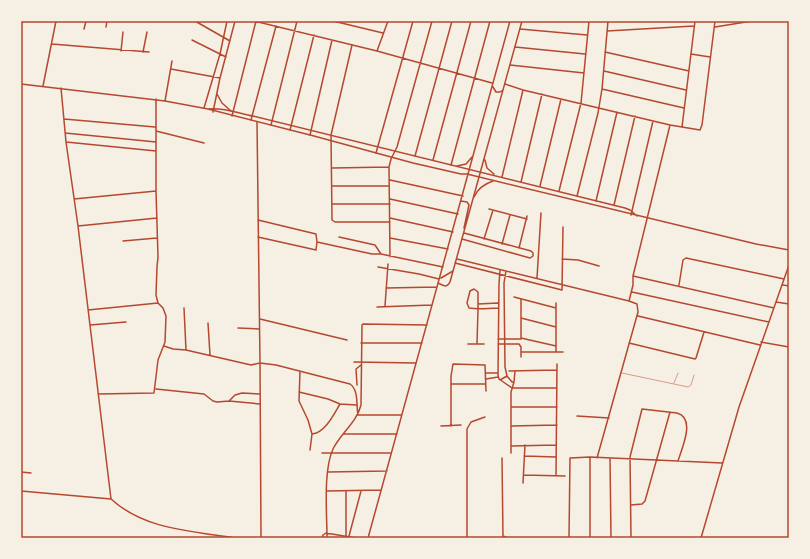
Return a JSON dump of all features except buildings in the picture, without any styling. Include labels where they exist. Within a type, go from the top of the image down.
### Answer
[{"type":"street","points":[[43,86],[56,21]]},
{"type":"street","points":[[84,29],[86,21]]},
{"type":"street","points":[[106,27],[107,21]]},
{"type":"street","points":[[196,21],[230,41]]},
{"type":"street","points":[[204,109],[214,77],[227,21]]},
{"type":"street","points":[[214,112],[220,78],[235,21]]},
{"type":"street","points":[[232,116],[255,21],[377,51],[493,84]]},
{"type":"street","points":[[271,125],[297,21]]},
{"type":"street","points":[[333,21],[383,33]]},
{"type":"street","points":[[377,51],[388,21]]},
{"type":"street","points":[[376,153],[413,21]]},
{"type":"street","points":[[390,256],[389,167],[392,157],[396,151],[432,21]]},
{"type":"street","points":[[415,156],[452,21]]},
{"type":"street","points":[[433,160],[471,21]]},
{"type":"street","points":[[451,165],[490,21]]},
{"type":"street","points":[[368,538],[416,363],[428,325],[438,283],[510,21]]},
{"type":"street","points":[[464,230],[522,21]]},
{"type":"street","points":[[559,191],[580,103],[589,21]]},
{"type":"street","points":[[577,196],[599,107],[606,52],[608,21]]},
{"type":"street","points":[[682,127],[695,21]]},
{"type":"street","points":[[505,84],[523,90],[700,130],[702,125],[715,21]]},
{"type":"street","points":[[715,28],[752,21]]},
{"type":"street","points":[[251,120],[276,26]]},
{"type":"street","points":[[607,31],[694,26]]},
{"type":"street","points":[[520,29],[587,36]]},
{"type":"street","points":[[120,51],[123,32]]},
{"type":"street","points":[[143,52],[147,32]]},
{"type":"street","points":[[290,130],[314,35]]},
{"type":"street","points":[[192,40],[226,57]]},
{"type":"street","points":[[310,135],[332,40]]},
{"type":"street","points":[[52,44],[120,51],[149,52]]},
{"type":"street","points":[[352,45],[331,135],[332,220],[335,222],[390,222]]},
{"type":"street","points":[[515,47],[586,54]]},
{"type":"street","points":[[606,52],[688,71]]},
{"type":"street","points":[[691,54],[710,57]]},
{"type":"street","points":[[165,101],[172,60]]},
{"type":"street","points":[[510,65],[584,73]]},
{"type":"street","points":[[171,69],[220,78]]},
{"type":"street","points":[[604,71],[686,90]]},
{"type":"street","points":[[21,84],[156,99],[204,109],[214,108],[252,116],[628,208],[637,216]]},
{"type":"street","points":[[493,84],[493,90],[496,92],[500,92],[504,89]]},
{"type":"street","points":[[60,88],[111,499]]},
{"type":"street","points":[[602,89],[684,108]]},
{"type":"street","points":[[502,177],[523,90]]},
{"type":"street","points":[[217,94],[222,103],[233,112]]},
{"type":"street","points":[[521,182],[542,94]]},
{"type":"street","points":[[540,186],[561,98]]},
{"type":"street","points":[[98,394],[153,394],[156,389],[158,360],[164,346],[166,316],[163,308],[158,302],[156,295],[158,257],[155,127],[156,99]]},
{"type":"street","points":[[208,109],[214,112],[332,140],[446,171],[468,174],[637,216],[756,244],[789,250]]},
{"type":"street","points":[[596,201],[617,112]]},
{"type":"street","points":[[614,205],[635,116]]},
{"type":"street","points":[[64,119],[155,127]]},
{"type":"street","points":[[631,214],[653,120]]},
{"type":"street","points":[[257,122],[261,538]]},
{"type":"street","points":[[629,300],[632,292],[633,276],[670,124]]},
{"type":"street","points":[[156,131],[204,143]]},
{"type":"street","points":[[65,133],[156,142]]},
{"type":"street","points":[[66,142],[156,151]]},
{"type":"street","points":[[455,166],[466,164],[473,155]]},
{"type":"street","points":[[485,157],[486,165],[489,171],[497,176]]},
{"type":"street","points":[[332,168],[389,167]]},
{"type":"street","points":[[389,180],[463,196]]},
{"type":"street","points":[[474,197],[476,192],[481,187],[494,181]]},
{"type":"street","points":[[332,186],[389,186]]},
{"type":"street","points":[[74,199],[156,191]]},
{"type":"street","points":[[390,199],[458,214]]},
{"type":"street","points":[[438,283],[448,286],[457,259],[469,206],[467,202],[461,201]]},
{"type":"street","points":[[332,204],[390,204]]},
{"type":"street","points":[[489,209],[527,219]]},
{"type":"street","points":[[484,239],[493,210]]},
{"type":"street","points":[[537,278],[540,213]]},
{"type":"street","points":[[502,244],[510,215]]},
{"type":"street","points":[[519,248],[527,216]]},
{"type":"street","points":[[78,226],[157,218]]},
{"type":"street","points":[[390,218],[453,232]]},
{"type":"street","points":[[258,220],[316,234],[317,242],[315,251],[258,237]]},
{"type":"street","points":[[455,263],[562,290],[563,228]]},
{"type":"street","points":[[462,239],[530,258],[533,256],[532,252],[464,233]]},
{"type":"street","points":[[339,237],[375,245],[381,254]]},
{"type":"street","points":[[123,241],[157,238]]},
{"type":"street","points":[[390,238],[448,249]]},
{"type":"street","points":[[317,242],[443,267]]},
{"type":"street","points":[[679,286],[684,258],[727,265],[784,278]]},
{"type":"street","points":[[457,259],[629,300],[638,306],[637,316],[622,373],[597,458]]},
{"type":"street","points":[[562,259],[578,260],[599,266]]},
{"type":"street","points":[[386,306],[388,264]]},
{"type":"street","points":[[701,538],[722,463],[760,345],[789,265]]},
{"type":"street","points":[[378,267],[428,276],[439,280]]},
{"type":"street","points":[[439,280],[453,270]]},
{"type":"street","points":[[500,270],[498,303],[498,377],[512,388],[557,388]]},
{"type":"street","points":[[506,271],[504,340],[505,366],[507,376],[514,382]]},
{"type":"street","points":[[633,276],[774,308]]},
{"type":"street","points":[[782,284],[789,286]]},
{"type":"street","points":[[386,288],[437,287]]},
{"type":"street","points":[[477,344],[478,308],[478,304],[477,290],[471,289],[467,304],[469,308],[478,308],[498,308]]},
{"type":"street","points":[[632,292],[769,322]]},
{"type":"street","points":[[514,297],[556,308]]},
{"type":"street","points":[[521,299],[521,338]]},
{"type":"street","points":[[88,310],[158,302]]},
{"type":"street","points":[[776,302],[789,304]]},
{"type":"street","points":[[478,304],[498,303]]},
{"type":"street","points":[[556,303],[556,352]]},
{"type":"street","points":[[377,307],[432,306]]},
{"type":"street","points":[[184,308],[186,350]]},
{"type":"street","points":[[637,316],[760,345]]},
{"type":"street","points":[[521,317],[556,327]]},
{"type":"street","points":[[259,319],[347,340]]},
{"type":"street","points":[[90,325],[126,322]]},
{"type":"street","points":[[208,323],[210,355]]},
{"type":"street","points":[[328,538],[327,491],[331,453],[342,434],[358,415],[361,405],[361,343],[363,324],[428,325]]},
{"type":"street","points":[[238,328],[259,329]]},
{"type":"street","points":[[629,343],[695,359],[704,332]]},
{"type":"street","points":[[498,339],[519,340],[521,338],[556,346]]},
{"type":"street","points":[[761,342],[789,346]]},
{"type":"street","points":[[361,343],[422,343]]},
{"type":"street","points":[[468,344],[484,344]]},
{"type":"street","points":[[498,344],[519,344],[521,347],[521,357]]},
{"type":"street","points":[[164,346],[251,365],[260,363],[288,367],[350,384],[356,391],[358,415]]},
{"type":"street","points":[[521,352],[563,352]]},
{"type":"street","points":[[354,362],[416,363]]},
{"type":"street","points":[[451,426],[451,384],[453,364],[484,364],[486,366],[486,391]]},
{"type":"street","points":[[556,476],[557,364]]},
{"type":"street","points":[[356,385],[356,369],[361,365]]},
{"type":"street","points":[[509,371],[557,370]]},
{"type":"street","points":[[300,371],[299,401],[308,420],[312,434],[310,450]]},
{"type":"street","points":[[510,453],[511,392],[515,371]]},
{"type":"street","points":[[486,374],[498,373]]},
{"type":"street","points":[[500,380],[507,376]]},
{"type":"street","points":[[486,379],[498,377]]},
{"type":"street","points":[[353,386],[361,383]]},
{"type":"street","points":[[451,384],[486,384]]},
{"type":"street","points":[[156,389],[204,394],[213,402],[229,401],[260,404]]},
{"type":"street","points":[[299,392],[328,399],[340,404],[356,405]]},
{"type":"street","points":[[229,401],[240,393],[260,394]]},
{"type":"street","points":[[312,434],[319,432],[340,404]]},
{"type":"street","points":[[511,407],[557,407]]},
{"type":"street","points":[[631,538],[630,459],[642,409],[680,414],[685,418],[687,429],[678,461]]},
{"type":"street","points":[[631,505],[642,504],[644,502],[670,412]]},
{"type":"street","points":[[358,415],[402,415]]},
{"type":"street","points":[[577,416],[609,418]]},
{"type":"street","points":[[468,538],[467,429],[471,422],[485,417]]},
{"type":"street","points":[[511,426],[556,425]]},
{"type":"street","points":[[441,426],[461,426]]},
{"type":"street","points":[[342,434],[397,434]]},
{"type":"street","points":[[523,483],[525,445]]},
{"type":"street","points":[[511,446],[556,445]]},
{"type":"street","points":[[322,454],[391,453]]},
{"type":"street","points":[[524,456],[556,457]]},
{"type":"street","points":[[570,538],[570,458],[590,457],[722,463]]},
{"type":"street","points":[[590,457],[590,538]]},
{"type":"street","points":[[502,458],[503,537],[508,538]]},
{"type":"street","points":[[610,458],[611,538]]},
{"type":"street","points":[[328,472],[387,471]]},
{"type":"street","points":[[21,472],[31,473]]},
{"type":"street","points":[[524,475],[565,476]]},
{"type":"street","points":[[327,491],[382,490]]},
{"type":"street","points":[[21,491],[111,499],[124,510],[154,524],[234,538]]},
{"type":"street","points":[[346,491],[348,536]]},
{"type":"street","points":[[348,536],[361,491]]},
{"type":"street","points":[[322,538],[324,534],[356,538]]},
{"type":"lane","points":[[622,373],[690,386],[694,375]]},
{"type":"lane","points":[[674,384],[678,373]]}]
